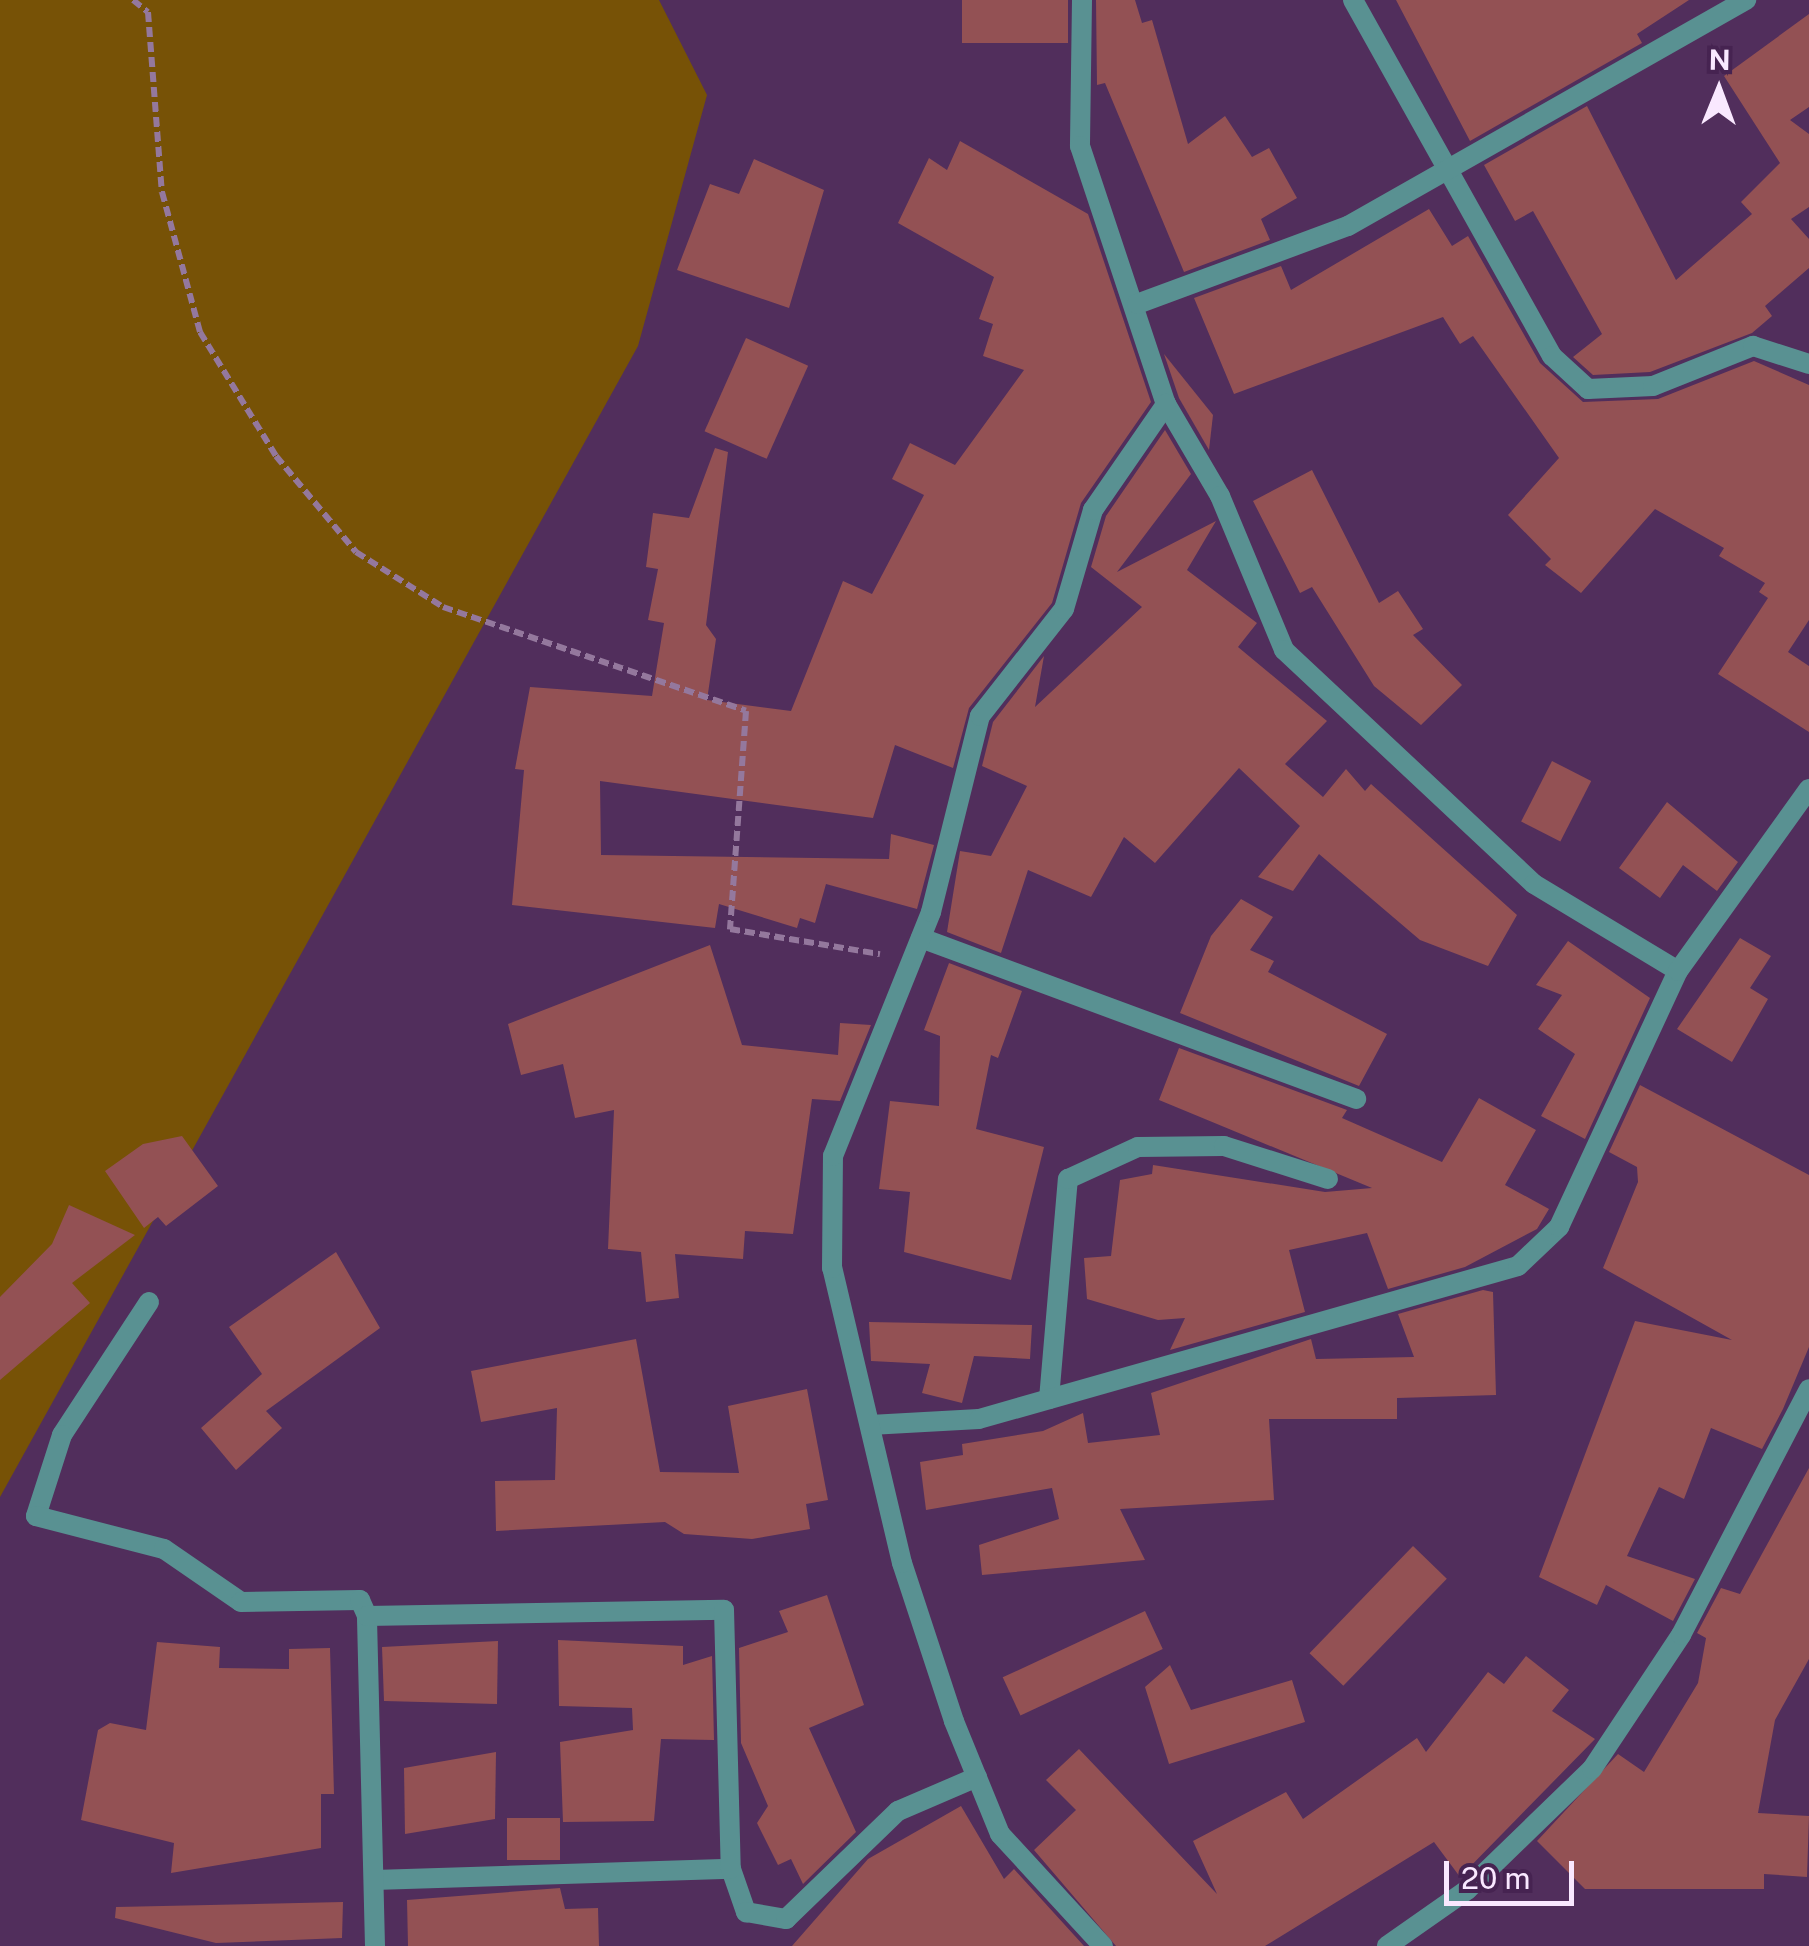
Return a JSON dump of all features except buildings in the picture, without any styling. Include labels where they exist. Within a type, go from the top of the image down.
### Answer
[{"type":"street","points":[[1082,0],[1080,146],[1137,304],[1166,404],[1220,496],[1284,650],[1534,884],[1678,970]]},
{"type":"street","points":[[1353,0],[1552,356],[1588,389],[1654,386],[1753,346],[1809,364]]},
{"type":"street","points":[[1137,304],[1348,226],[1450,169],[1537,112],[1579,97],[1746,0]]},
{"type":"street","points":[[1103,1946],[1000,1834],[902,1564],[832,1268],[832,1156],[921,938],[980,716],[1064,609],[1093,510],[1166,404]]},
{"type":"street","points":[[870,1426],[979,1419],[1518,1266],[1559,1227],[1678,970],[1809,789]]},
{"type":"street","points":[[921,938],[1356,1099]]},
{"type":"street","points":[[1049,1400],[1068,1179],[1138,1146],[1224,1146],[1328,1179]]},
{"type":"street","points":[[149,1302],[62,1435],[36,1516],[164,1549],[241,1602],[360,1600],[367,1616],[375,1946]]},
{"type":"street","points":[[1388,1946],[1467,1890],[1592,1769],[1681,1635],[1809,1390]]},
{"type":"street","points":[[367,1616],[724,1610],[730,1869],[746,1912],[786,1919],[898,1810],[977,1777]]},
{"type":"street","points":[[374,1880],[730,1869]]},
{"type":"path","points":[[133,0],[148,12],[162,192],[200,332],[276,456],[356,552],[442,606],[746,712],[730,929],[913,960]]},
{"type":"shaded area","points":[[0,0],[659,0],[707,95],[638,346],[0,1497]]}]
